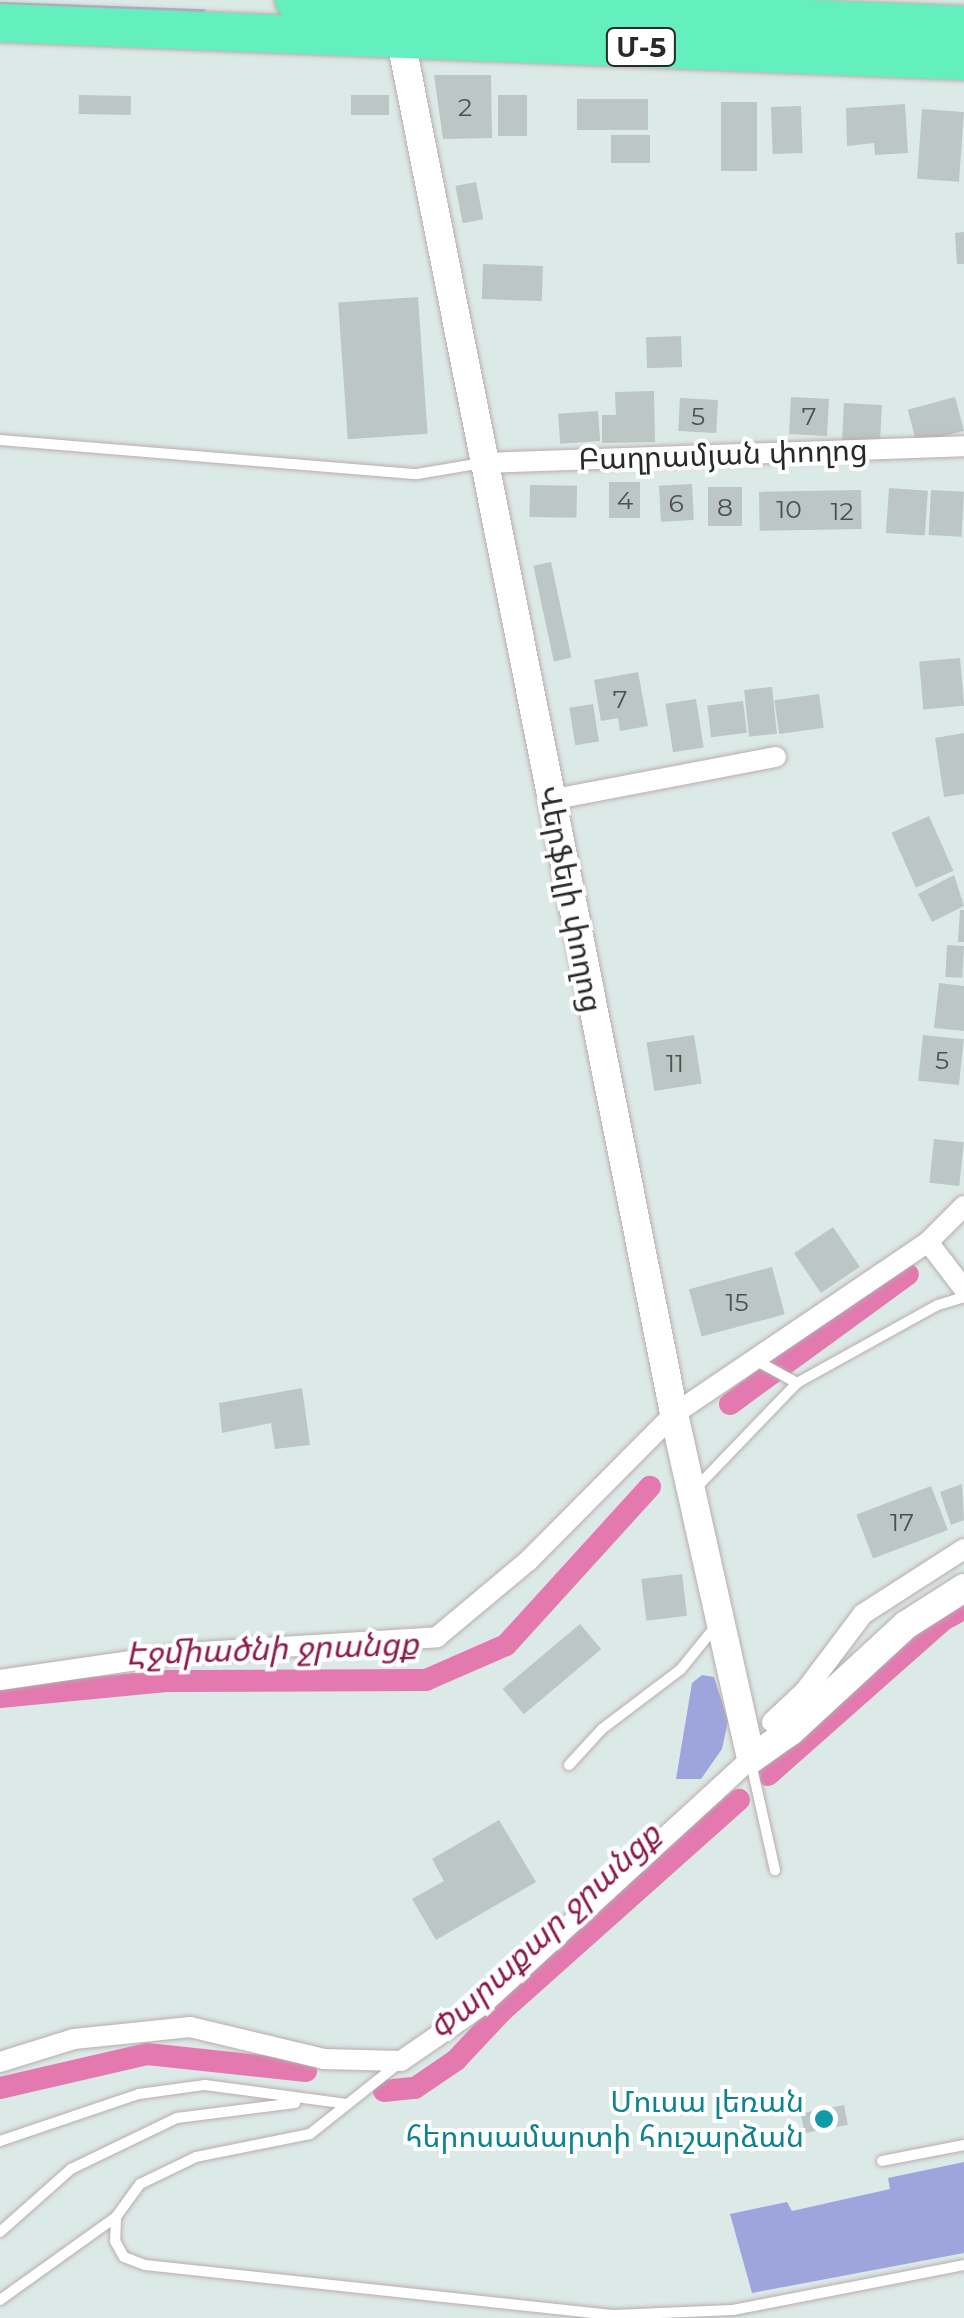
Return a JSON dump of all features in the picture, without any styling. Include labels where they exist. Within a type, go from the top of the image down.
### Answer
[{"type":"highway","name":"Մ-5","points":[[313,12],[400,36],[964,61]]},
{"type":"highway","name":"Մ-5","points":[[0,23],[313,12],[964,25]]},
{"type":"street","name":"Վերֆելի փողոց","points":[[400,36],[482,464],[690,1495],[744,1712],[750,1759]]},
{"type":"street","name":"Բաղրամյան փողոց","points":[[482,464],[964,446]]},
{"type":"street","points":[[550,800],[776,757]]},
{"type":"street","points":[[0,1680],[220,1650],[437,1636],[528,1561],[674,1414],[761,1363],[928,1242],[964,1206]]},
{"type":"street","points":[[928,1242],[964,1289]]},
{"type":"street","points":[[772,1722],[805,1691],[863,1614],[964,1549]]},
{"type":"street","points":[[0,2062],[74,2039],[190,2027],[324,2059],[400,2062],[482,2006],[750,1759],[802,1722],[906,1624],[964,1588]]},
{"type":"street","points":[[744,1712],[772,1722],[802,1722]]},
{"type":"lane","points":[[0,440],[417,474],[482,464]]},
{"type":"lane","points":[[690,1495],[794,1381],[938,1305],[964,1297]]},
{"type":"lane","points":[[761,1363],[794,1381]]},
{"type":"lane","points":[[568,1766],[602,1729],[703,1648],[720,1617]]},
{"type":"lane","points":[[750,1759],[775,1870]]},
{"type":"lane","points":[[0,2300],[116,2217],[140,2184],[173,2165],[310,2134],[400,2062]]},
{"type":"lane","points":[[0,2141],[138,2094],[205,2085],[348,2104]]},
{"type":"lane","points":[[0,2232],[72,2169],[177,2118],[311,2102]]},
{"type":"lane","points":[[882,2161],[964,2144]]},
{"type":"lane","points":[[116,2217],[114,2241],[124,2256],[145,2265],[544,2312],[734,2314],[964,2265]]},
{"type":"shaded area","points":[[0,2],[205,9],[204,20],[0,13]]},
{"type":"shaded area","points":[[702,1675],[714,1677],[728,1721],[722,1749],[701,1779],[676,1779],[692,1683]]},
{"type":"shaded area","points":[[964,2162],[964,2253],[752,2293],[730,2214],[787,2202],[792,2211],[890,2189],[888,2178]]},
{"type":"building","points":[[434,75],[491,75],[492,138],[443,139]]},
{"type":"building","points":[[79,95],[131,96],[131,115],[79,114]]},
{"type":"building","points":[[351,95],[389,95],[389,115],[351,115]]},
{"type":"building","points":[[498,95],[527,95],[527,136],[498,136]]},
{"type":"building","points":[[577,99],[648,99],[648,130],[577,130]]},
{"type":"building","points":[[721,102],[757,102],[757,171],[721,171]]},
{"type":"building","points":[[905,104],[908,153],[875,155],[874,143],[847,146],[846,108]]},
{"type":"building","points":[[801,106],[803,153],[773,154],[771,107]]},
{"type":"building","points":[[922,109],[964,112],[959,182],[917,179]]},
{"type":"building","points":[[611,135],[650,135],[650,163],[611,163]]},
{"type":"building","points":[[476,182],[483,219],[463,223],[455,186]]},
{"type":"building","points":[[964,232],[964,264],[957,264],[955,233]]},
{"type":"building","points":[[483,264],[543,266],[542,301],[482,299]]},
{"type":"building","points":[[418,297],[428,434],[348,439],[338,303]]},
{"type":"building","points":[[681,336],[682,367],[647,368],[646,337]]},
{"type":"building","points":[[654,391],[655,442],[602,443],[602,415],[616,415],[615,392]]},
{"type":"building","points":[[791,397],[829,399],[827,436],[789,434]]},
{"type":"building","points":[[955,397],[964,431],[917,443],[908,410]]},
{"type":"building","points":[[680,398],[718,400],[716,433],[678,431]]},
{"type":"building","points":[[844,403],[882,405],[880,443],[842,441]]},
{"type":"building","points":[[598,411],[600,441],[560,444],[558,414]]},
{"type":"building","points":[[609,482],[640,482],[640,518],[609,518]]},
{"type":"building","points":[[692,484],[694,520],[661,522],[659,486]]},
{"type":"building","points":[[530,485],[577,486],[576,518],[529,517]]},
{"type":"building","points":[[708,487],[742,487],[742,526],[708,526]]},
{"type":"building","points":[[889,488],[928,491],[925,536],[886,533]]},
{"type":"building","points":[[861,490],[862,529],[760,531],[759,492]]},
{"type":"building","points":[[931,490],[964,492],[962,537],[929,535]]},
{"type":"building","points":[[551,562],[571,658],[554,662],[533,566]]},
{"type":"building","points":[[960,658],[964,706],[923,709],[919,662]]},
{"type":"building","points":[[638,672],[648,726],[620,731],[618,718],[601,721],[594,680]]},
{"type":"building","points":[[772,687],[777,734],[749,737],[744,690]]},
{"type":"building","points":[[819,694],[824,728],[779,734],[774,700]]},
{"type":"building","points":[[696,699],[704,747],[673,752],[665,704]]},
{"type":"building","points":[[743,701],[747,733],[711,737],[707,705]]},
{"type":"building","points":[[593,704],[599,742],[575,745],[569,708]]},
{"type":"building","points":[[964,733],[964,794],[944,797],[935,738]]},
{"type":"building","points":[[929,816],[953,871],[916,887],[892,833]]},
{"type":"building","points":[[954,875],[964,906],[932,922],[918,894]]},
{"type":"building","points":[[960,910],[964,910],[964,942],[958,942]]},
{"type":"building","points":[[947,945],[964,946],[962,978],[945,977]]},
{"type":"building","points":[[939,983],[964,986],[964,1031],[934,1028]]},
{"type":"building","points":[[694,1035],[702,1083],[654,1091],[647,1043]]},
{"type":"building","points":[[923,1035],[964,1039],[959,1085],[918,1081]]},
{"type":"building","points":[[934,1139],[964,1142],[959,1186],[929,1183]]},
{"type":"building","points":[[833,1227],[860,1267],[821,1293],[794,1253]]},
{"type":"building","points":[[772,1267],[785,1314],[702,1337],[689,1289]]},
{"type":"building","points":[[302,1388],[310,1445],[275,1449],[271,1423],[222,1433],[219,1403]]},
{"type":"building","points":[[962,1484],[964,1520],[951,1525],[940,1492]]},
{"type":"building","points":[[931,1486],[948,1530],[873,1559],[856,1515]]},
{"type":"building","points":[[682,1574],[687,1616],[646,1621],[641,1579]]},
{"type":"building","points":[[580,1624],[601,1649],[524,1714],[503,1689]]},
{"type":"building","points":[[499,1820],[536,1882],[436,1940],[412,1899],[444,1881],[432,1859]]},
{"type":"building","name":"Մուսա լեռան հերոսամարտի հուշարձան","points":[[844,2105],[848,2125],[805,2133],[801,2113]]},
{"type":"waterway","name":"Էջմիածնի ջրանցք","points":[[730,1404],[908,1274]]},
{"type":"waterway","name":"Էջմիածնի ջրանցք","points":[[0,1697],[166,1681],[426,1680],[506,1645],[650,1487]]},
{"type":"waterway","name":"Փարաքար ջրանցք","points":[[768,1775],[943,1620],[964,1609]]},
{"type":"waterway","name":"Փարաքար ջրանցք","points":[[384,2091],[415,2088],[456,2060],[503,2010],[739,1800]]},
{"type":"waterway","name":"Փարաքար ջրանցք","points":[[0,2088],[147,2054],[306,2071]]},
{"type":"place","name":"Մուսա լեռան հերոսամարտի հուշարձան","points":[[824,2119]]}]
